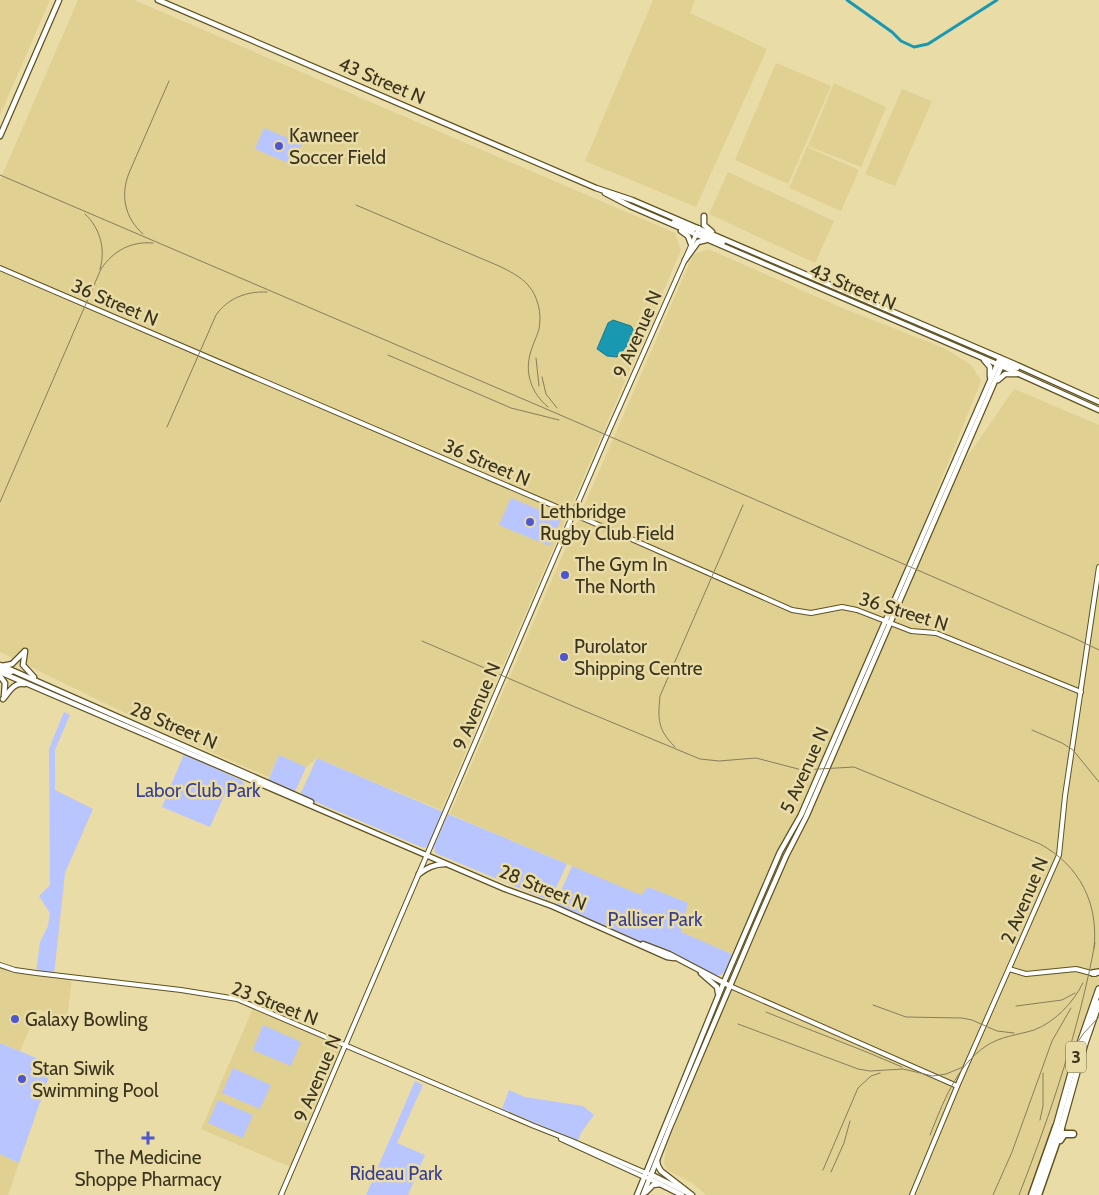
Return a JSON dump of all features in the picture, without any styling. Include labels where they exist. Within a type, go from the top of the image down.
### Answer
[{"type":"highway","name":"3","points":[[1038,1195],[1055,1147],[1077,1052],[1099,989]]},
{"type":"highway","name":"3","points":[[1032,1195],[1059,1128],[1099,1003]]},
{"type":"highway","points":[[1055,1147],[1063,1135],[1072,1134]]},
{"type":"main road","points":[[0,136],[59,0]]},
{"type":"main road","name":"43 Street N","points":[[158,0],[596,188],[632,200],[699,228],[907,318],[1001,362],[1099,402]]},
{"type":"main road","name":"43 Street N","points":[[596,188],[624,203],[696,235],[981,357],[1001,362],[1027,377],[1099,410]]},
{"type":"main road","points":[[650,215],[692,229],[699,228]]},
{"type":"main road","points":[[704,216],[705,226],[719,237]]},
{"type":"main road","points":[[674,225],[686,234],[691,244]]},
{"type":"main road","points":[[696,235],[703,234],[749,250]]},
{"type":"main road","points":[[684,260],[698,242],[702,240],[712,241]]},
{"type":"main road","points":[[858,304],[865,304],[907,318]]},
{"type":"main road","points":[[981,357],[990,367],[987,388]]},
{"type":"main road","name":"5 Avenue N","points":[[643,1195],[648,1176],[724,982],[780,852],[801,815],[994,385],[1001,362]]},
{"type":"main road","name":"5 Avenue N","points":[[637,1195],[657,1160],[786,856],[806,817],[887,621],[987,388],[1001,362]]},
{"type":"main road","points":[[994,385],[1001,376],[1007,373],[1027,377]]},
{"type":"main road","points":[[0,668],[14,663],[25,651],[24,669],[42,683]]},
{"type":"main road","name":"28 Street N","points":[[0,668],[15,672],[66,693],[120,719],[297,795],[335,814]]},
{"type":"main road","name":"28 Street N","points":[[0,668],[12,677],[335,814],[449,865],[630,939],[667,957],[692,966],[730,986]]},
{"type":"main road","points":[[0,676],[6,686],[3,699],[16,684],[21,683],[34,686]]},
{"type":"main road","points":[[12,677],[66,693]]},
{"type":"main road","points":[[419,874],[435,865],[449,865]]},
{"type":"main road","points":[[692,966],[717,987],[718,998]]},
{"type":"main road","points":[[657,1160],[661,1170],[691,1195]]},
{"type":"main road","points":[[648,1176],[691,1195]]},
{"type":"main road","points":[[648,1176],[682,1195]]},
{"type":"main road","points":[[643,1195],[653,1185],[662,1184]]},
{"type":"street","name":"9 Avenue N","points":[[281,1195],[573,514],[699,228]]},
{"type":"street","name":"36 Street N","points":[[0,268],[792,610],[811,613],[842,607],[857,610],[911,631],[936,633],[1081,692]]},
{"type":"street","name":"2 Avenue N","points":[[912,1195],[957,1086],[1059,855],[1065,796],[1099,567]]},
{"type":"street","name":"23 Street N","points":[[0,966],[36,973],[181,990],[237,999],[553,1134],[583,1150],[648,1176]]},
{"type":"street","points":[[1009,969],[1026,974],[1076,970],[1097,973]]},
{"type":"street","name":"28 Street N","points":[[730,986],[957,1086]]},
{"type":"shaded area","points":[[0,0],[50,0],[0,115]]},
{"type":"shaded area","points":[[78,0],[134,0],[675,233],[681,250],[441,810],[317,758],[306,767],[279,755],[269,777],[158,729],[0,652],[0,180]]},
{"type":"shaded area","points":[[653,0],[695,0],[690,13],[767,49],[696,207],[585,161]]},
{"type":"shaded area","points":[[776,63],[831,86],[788,184],[735,160]]},
{"type":"shaded area","points":[[834,83],[886,107],[861,167],[808,146]]},
{"type":"shaded area","points":[[902,89],[932,101],[895,186],[865,174]]},
{"type":"shaded area","points":[[807,147],[859,170],[841,211],[789,188]]},
{"type":"shaded area","points":[[728,172],[834,221],[815,263],[709,214]]},
{"type":"shaded area","points":[[708,249],[845,309],[946,349],[971,365],[981,381],[885,620],[801,815],[780,852],[732,954],[680,932],[688,903],[648,887],[642,896],[450,814],[693,255]]},
{"type":"shaded area","points":[[613,320],[631,326],[634,331],[630,343],[617,357],[607,356],[597,349],[608,323]]},
{"type":"shaded area","points":[[1014,389],[1099,425],[1099,989],[1032,1195],[706,1195],[692,1183],[667,1170],[664,1163],[666,1150],[692,1078],[784,865],[804,827],[890,622],[965,460]]},
{"type":"shaded area","points":[[0,966],[72,977],[67,1020],[38,1009],[20,1051],[0,1043]]},
{"type":"shaded area","points":[[254,1006],[346,1046],[293,1168],[201,1129]]},
{"type":"shaded area","points":[[0,1154],[19,1163],[8,1195],[0,1195]]},
{"type":"green space","name":"Kawneer Soccer Field","points":[[264,128],[302,144],[293,165],[255,149]]},
{"type":"green space","name":"Lethbridge Rugby Club Field","points":[[511,498],[561,519],[550,546],[499,525]]},
{"type":"green space","points":[[64,712],[70,715],[55,750],[55,790],[93,809],[65,873],[54,975],[36,973],[40,942],[48,926],[50,913],[39,896],[50,885],[49,749]]},
{"type":"green space","name":"Labor Club Park","points":[[184,754],[241,780],[246,787],[230,783],[210,827],[162,807]]},
{"type":"green space","points":[[279,755],[306,767],[295,792],[268,781]]},
{"type":"green space","points":[[317,758],[443,812],[429,845],[424,848],[302,796],[301,793]]},
{"type":"green space","name":"Palliser Park","points":[[448,814],[567,864],[550,901],[435,853],[434,846]]},
{"type":"green space","name":"Palliser Park","points":[[572,866],[641,895],[648,887],[688,903],[681,932],[734,955],[727,970],[721,975],[716,975],[557,905],[556,902]]},
{"type":"green space","points":[[263,1025],[301,1042],[291,1066],[253,1050]]},
{"type":"green space","points":[[0,1043],[53,1065],[19,1163],[0,1154]]},
{"type":"green space","points":[[233,1068],[271,1085],[260,1109],[222,1093]]},
{"type":"green space","name":"Rideau Park","points":[[415,1081],[423,1085],[397,1143],[425,1155],[408,1195],[366,1195]]},
{"type":"green space","points":[[509,1090],[525,1097],[583,1106],[594,1115],[581,1133],[578,1141],[502,1109]]},
{"type":"green space","points":[[218,1100],[253,1115],[243,1138],[208,1123]]},
{"type":"waterway","points":[[847,0],[892,32],[901,41],[914,47],[928,44],[997,0]]},
{"type":"railway","points":[[143,234],[128,214],[125,198],[126,182],[169,81]]},
{"type":"railway","points":[[0,175],[558,414],[1099,650]]},
{"type":"railway","points":[[356,205],[499,266],[518,276],[528,285],[537,300],[540,317],[539,329],[529,359],[530,382],[537,395],[548,407]]},
{"type":"railway","points":[[85,214],[95,226],[102,246],[100,269]]},
{"type":"railway","points":[[0,502],[101,269],[117,252],[137,244],[153,243]]},
{"type":"railway","points":[[167,427],[216,315],[226,304],[238,297],[245,294],[267,292]]},
{"type":"railway","points":[[388,355],[511,408],[559,420]]},
{"type":"railway","points":[[536,358],[539,386]]},
{"type":"railway","points":[[542,377],[546,394],[557,408]]},
{"type":"railway","points":[[675,747],[665,735],[660,723],[660,696],[743,505]]},
{"type":"railway","points":[[422,641],[700,759],[719,761],[756,758],[802,770],[854,767],[1040,844],[1066,863],[1084,887],[1093,916],[1095,931],[1094,948]]},
{"type":"railway","points":[[1032,730],[1073,750],[1099,782]]},
{"type":"railway","points":[[1019,1195],[1063,1070],[1081,1007],[1095,943]]},
{"type":"railway","points":[[930,1135],[952,1086],[966,1064],[976,1054],[998,1040],[1042,1027],[1069,1005],[1083,983]]},
{"type":"railway","points":[[1016,1006],[1062,1000],[1075,993]]},
{"type":"railway","points":[[873,1005],[906,1017],[962,1018],[972,1020],[997,1031],[1014,1033]]},
{"type":"railway","points":[[993,1195],[1012,1152],[1052,1041],[1071,1008]]},
{"type":"railway","points":[[766,1012],[902,1067]]},
{"type":"railway","points":[[1073,1050],[1083,1034],[1099,1017]]},
{"type":"railway","points":[[738,1024],[858,1069],[870,1071],[903,1069],[933,1076],[946,1074],[963,1067]]},
{"type":"railway","points":[[823,1170],[858,1088],[871,1076],[880,1073]]},
{"type":"railway","points":[[1040,1120],[1043,1106],[1043,1073]]},
{"type":"railway","points":[[831,1172],[844,1143],[850,1121]]},
{"type":"place","name":"Kawneer Soccer Field","points":[[279,146]]},
{"type":"place","name":"Lethbridge Rugby Club Field","points":[[530,522]]},
{"type":"place","name":"The Gym In The North","points":[[565,575]]},
{"type":"place","name":"Purolator Shipping Centre","points":[[564,657]]},
{"type":"place","name":"Galaxy Bowling","points":[[15,1019]]},
{"type":"place","name":"Stan Siwik Swimming Pool","points":[[22,1079]]},
{"type":"place","name":"The Medicine Shoppe Pharmacy","points":[[148,1138]]}]
